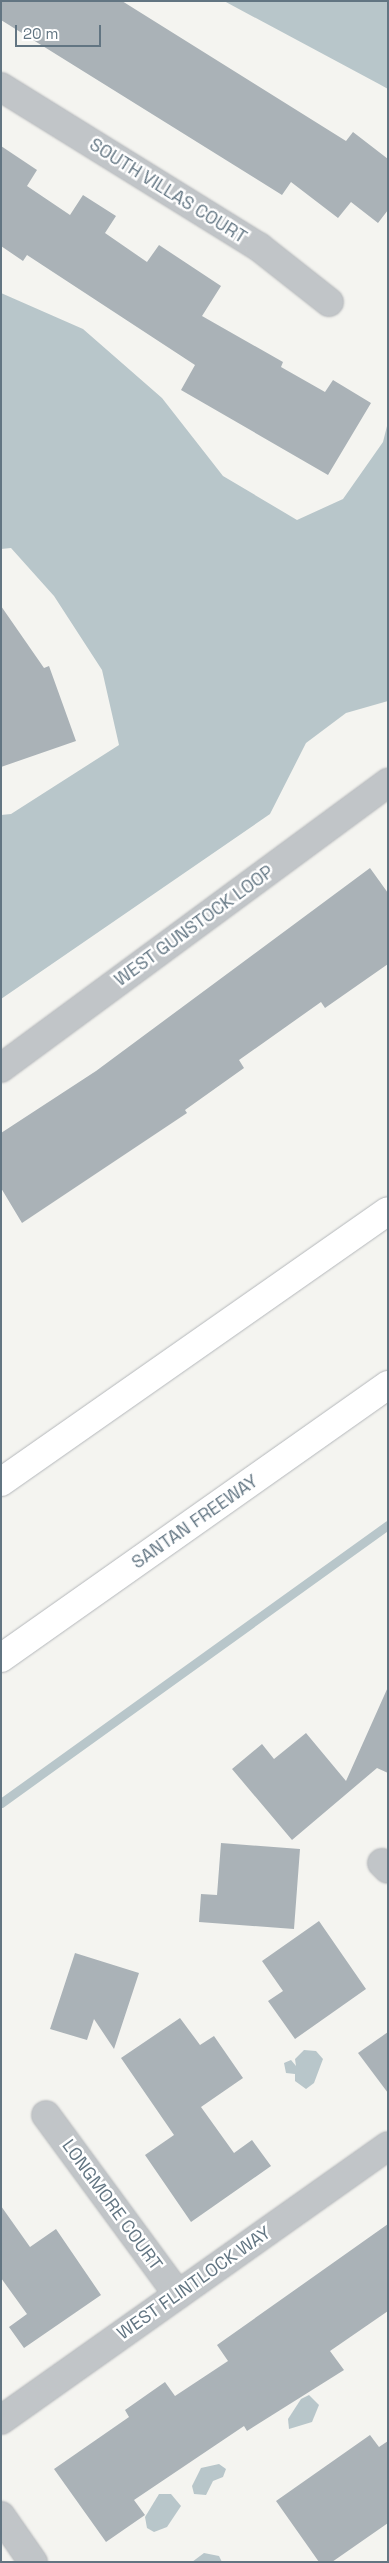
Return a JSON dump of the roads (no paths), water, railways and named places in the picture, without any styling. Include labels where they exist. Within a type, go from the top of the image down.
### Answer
[{"type":"highway","points":[[220,1325],[388,1196]]},
{"type":"highway","points":[[1,1482],[220,1325],[388,1211]]},
{"type":"highway","name":"SANTAN FREEWAY","points":[[1,1658],[388,1385]]},
{"type":"highway","points":[[199,1519],[388,1407]]},
{"type":"street","name":"SOUTH VILLAS COURT","points":[[1,88],[259,247],[329,302]]},
{"type":"street","name":"WEST GUNSTOCK LOOP","points":[[1,1068],[388,783]]},
{"type":"street","name":"LONGMORE COURT","points":[[46,2115],[178,2294]]},
{"type":"street","name":"WEST FLINTLOCK WAY","points":[[1,2420],[388,2146]]},
{"type":"street","points":[[1,2516],[33,2562]]},
{"type":"waterway","points":[[1,1803],[388,1525]]}]
